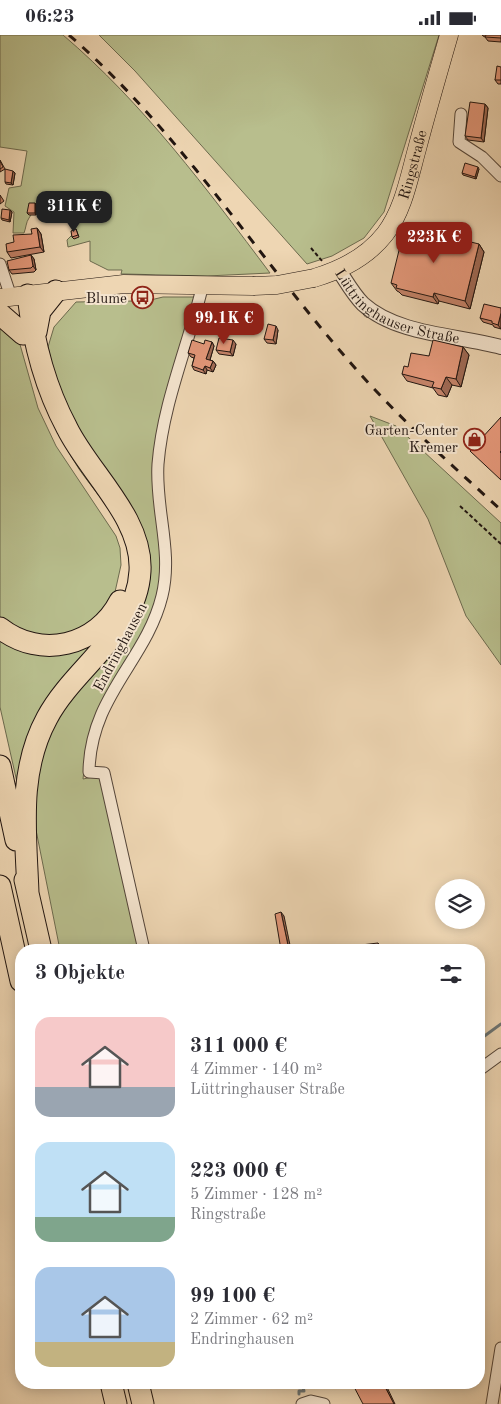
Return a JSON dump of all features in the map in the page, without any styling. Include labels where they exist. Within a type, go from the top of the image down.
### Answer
[{"type":"highway","points":[[30,334],[40,311],[56,291]]},
{"type":"highway","points":[[11,300],[30,334],[59,412],[79,451],[129,524],[137,543],[141,565],[138,590],[125,619],[114,635],[60,696],[46,719],[34,748],[26,781],[25,805],[28,893]]},
{"type":"highway","points":[[0,628],[20,641],[35,645],[59,645],[76,642],[95,632],[112,615],[122,598],[128,574],[126,551],[119,531],[65,454],[41,407],[30,334],[31,321],[11,300]]},
{"type":"highway","points":[[0,766],[40,944]]},
{"type":"highway","points":[[0,886],[15,956]]},
{"type":"highway","points":[[112,1389],[116,1404]]},
{"type":"highway","points":[[139,1389],[143,1404]]},
{"type":"main road","name":"Ringstraße","points":[[331,266],[368,251],[381,239],[394,221],[406,188],[449,35]]},
{"type":"main road","name":"Lüttringhauser Straße","points":[[11,300],[56,291],[124,283],[277,285],[314,278],[331,266]]},
{"type":"street","points":[[460,114],[458,141],[482,157],[501,176]]},
{"type":"street","points":[[0,264],[11,300]]},
{"type":"street","name":"Lüttringhauser Straße","points":[[331,266],[362,303],[389,321],[408,327],[501,347]]},
{"type":"street","name":"Endringhausen","points":[[143,944],[104,773],[89,772],[90,749],[106,703],[152,625],[163,593],[167,555],[158,488],[160,444],[164,421],[203,284]]},
{"type":"street","points":[[485,1066],[501,1054]]},
{"type":"street","points":[[492,1404],[501,1348]]},
{"type":"street","points":[[302,1404],[311,1401],[324,1404]]},
{"type":"path","points":[[311,248],[331,266]]},
{"type":"path","points":[[460,505],[501,544]]},
{"type":"green space","points":[[0,35],[63,35],[92,61],[147,118],[198,179],[270,273],[207,276],[121,274],[122,270],[108,270],[90,261],[90,241],[68,247],[67,240],[73,234],[83,203],[61,202],[39,208],[33,212],[28,220],[24,233],[13,233],[14,212],[5,206],[9,188],[21,186],[27,151],[0,147]]},
{"type":"green space","points":[[99,35],[439,35],[384,212],[364,238],[332,256],[307,264],[135,71]]},
{"type":"green space","points":[[163,297],[194,297],[160,424],[163,562],[156,604],[87,744],[83,779],[98,776],[102,781],[141,944],[59,944],[35,825],[32,796],[49,727],[145,581],[61,404],[48,347],[54,327],[76,302],[134,301],[134,304]]},
{"type":"green space","points":[[0,319],[19,341],[38,408],[56,446],[116,536],[120,548],[121,565],[115,592],[106,609],[77,633],[37,637],[0,620]]},
{"type":"green space","points":[[55,413],[77,455],[112,505],[122,523],[135,559],[135,579],[130,599],[118,621],[60,689],[53,700],[31,746],[19,791],[0,707],[0,634],[19,644],[40,650],[62,651],[83,644],[106,627],[120,611],[130,584],[132,565],[129,548],[123,532],[67,449],[50,415]]},
{"type":"green space","points":[[370,416],[396,426],[501,523],[501,665],[466,616],[428,519]]},
{"type":"building","points":[[486,35],[501,35],[501,38],[485,37]]},
{"type":"building","points":[[497,66],[501,67],[501,80],[495,80]]},
{"type":"building","points":[[470,102],[485,104],[481,138],[465,136]]},
{"type":"building","points":[[465,163],[478,167],[475,177],[462,173]]},
{"type":"building","points":[[5,169],[13,171],[11,183],[5,182]]},
{"type":"building","points":[[29,203],[35,203],[35,213],[27,213]]},
{"type":"building","points":[[2,209],[10,210],[9,220],[1,218]]},
{"type":"building","points":[[405,226],[479,244],[465,301],[434,293],[433,297],[396,288],[397,285],[391,283]]},
{"type":"building","points":[[37,228],[40,247],[7,252],[6,244],[14,242],[13,235],[32,234],[31,229]]},
{"type":"building","points":[[76,229],[78,235],[72,237],[71,231]]},
{"type":"building","points":[[31,255],[33,266],[31,268],[9,270],[7,261]]},
{"type":"building","points":[[484,304],[501,308],[498,325],[492,323],[492,321],[480,318]]},
{"type":"building","points":[[268,324],[276,326],[273,340],[264,339]]},
{"type":"building","points":[[219,338],[233,340],[230,352],[216,350]]},
{"type":"building","points":[[192,340],[204,344],[205,340],[212,342],[206,359],[213,361],[210,368],[205,366],[203,370],[192,366],[195,355],[188,353]]},
{"type":"building","points":[[433,340],[463,347],[456,379],[446,377],[441,389],[432,387],[434,382],[402,374],[404,366],[408,367],[411,353],[429,356]]},
{"type":"building","points":[[501,417],[500,452],[501,480],[470,451]]},
{"type":"building","points":[[281,912],[288,944],[280,944],[275,914]]},
{"type":"building","points":[[355,1389],[386,1389],[394,1404],[363,1404]]},
{"type":"waterway","points":[[485,1036],[501,1024]]},
{"type":"waterway","points":[[299,1394],[299,1391],[304,1391],[304,1389]]},
{"type":"railway","points":[[69,35],[108,71],[144,109],[212,189],[309,313],[379,395],[501,510]]},
{"type":"place","name":"Blume","points":[[143,298]]},
{"type":"place","name":"Garten-Center Kremer","points":[[474,439]]}]
